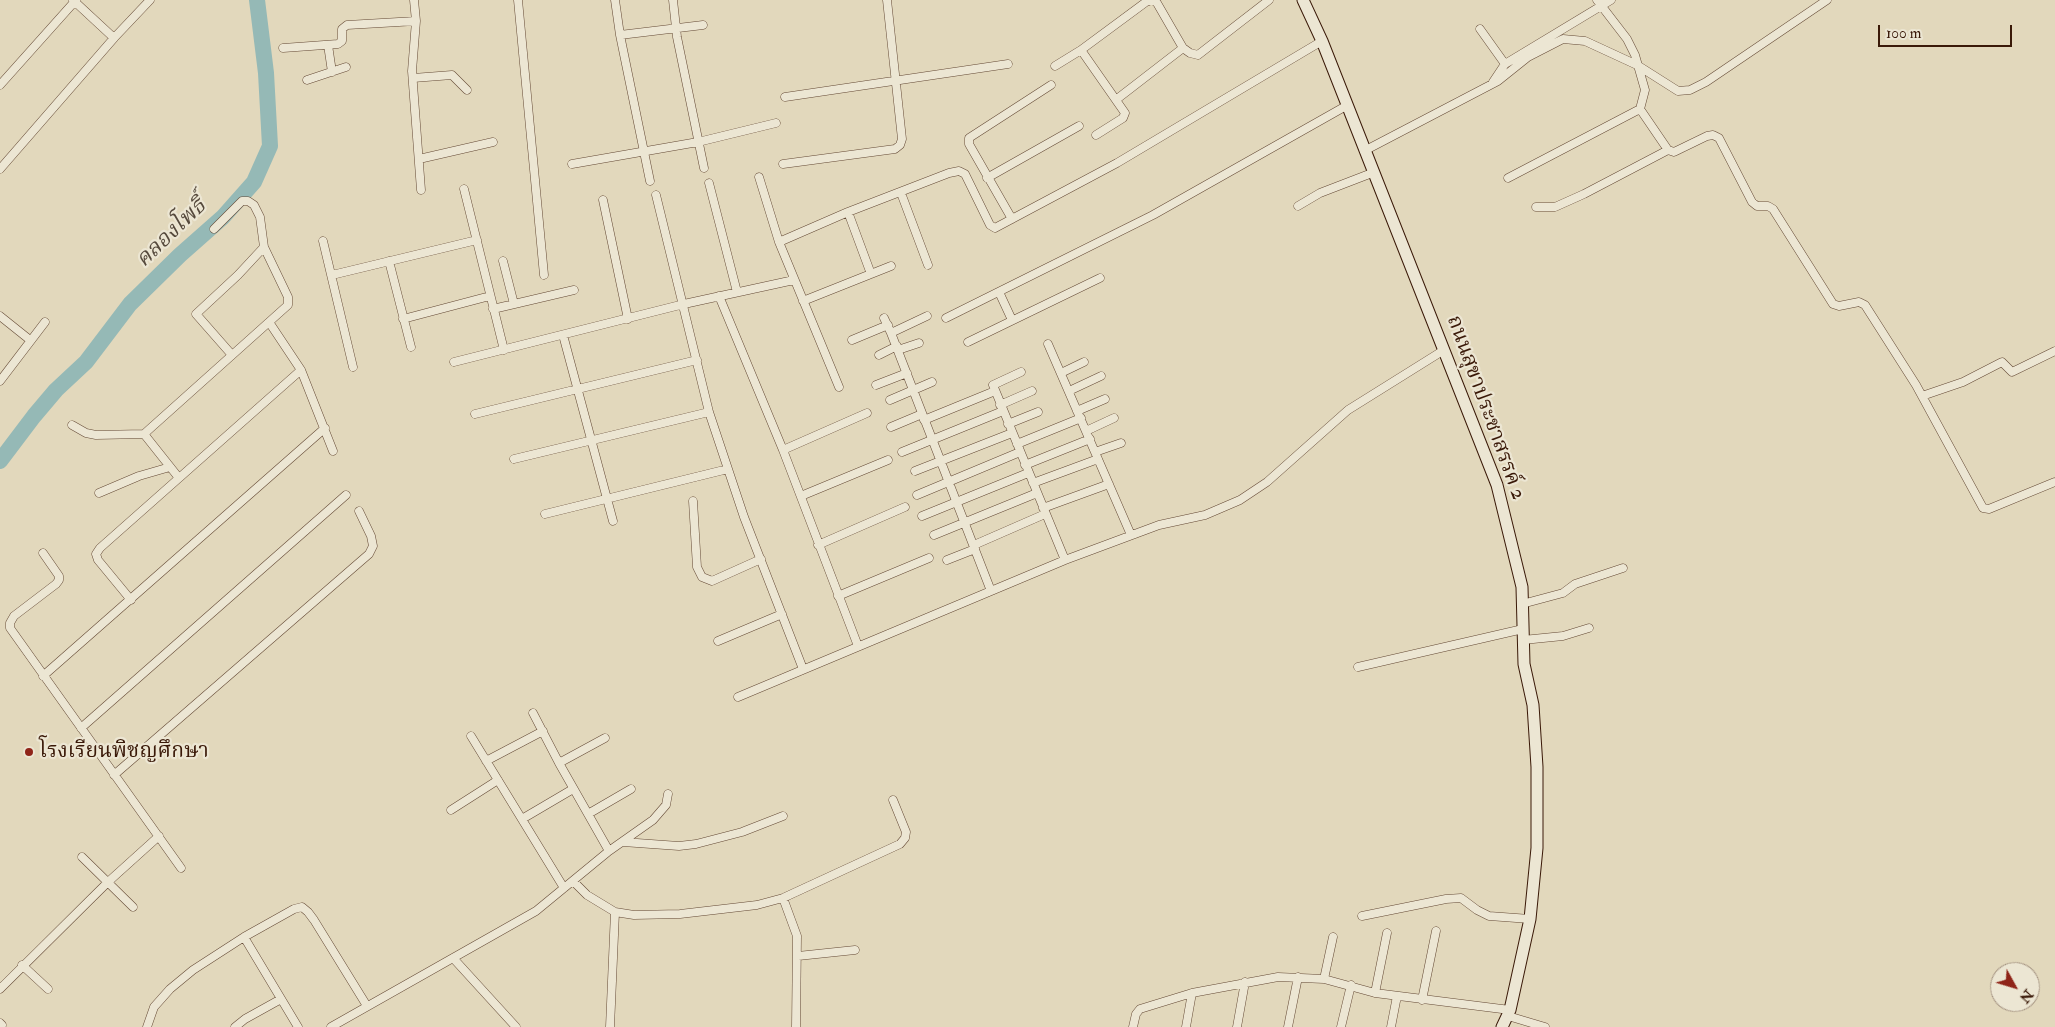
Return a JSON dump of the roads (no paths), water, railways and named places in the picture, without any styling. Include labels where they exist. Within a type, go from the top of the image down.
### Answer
[{"type":"street","points":[[0,85],[75,0],[114,38]]},
{"type":"street","points":[[0,169],[114,38],[150,0]]},
{"type":"street","points":[[414,0],[416,21],[413,78],[421,190]]},
{"type":"street","points":[[518,0],[544,275]]},
{"type":"street","points":[[615,0],[620,35],[650,181]]},
{"type":"street","points":[[673,0],[676,29],[704,168]]},
{"type":"street","points":[[783,164],[895,149],[900,145],[902,139],[887,0]]},
{"type":"street","points":[[1055,66],[1081,50],[1146,2],[1152,0],[1157,3],[1184,48],[1198,55],[1269,0]]},
{"type":"street","name":"ถนนสุขาประชาสรรค์ 2","points":[[1303,0],[1322,41],[1372,173],[1497,485],[1522,587],[1524,664],[1533,705],[1537,767],[1537,848],[1530,919],[1509,1013],[1502,1027]]},
{"type":"street","points":[[1492,84],[1505,64],[1600,3],[1611,0]]},
{"type":"street","points":[[1364,151],[1492,84],[1528,57],[1563,39],[1584,41],[1637,65],[1678,91],[1690,90],[1827,0]]},
{"type":"street","points":[[1508,178],[1640,109],[1645,90],[1635,55],[1627,39],[1600,3]]},
{"type":"street","points":[[282,48],[341,43],[342,29],[346,25],[416,21]]},
{"type":"street","points":[[620,35],[703,25]]},
{"type":"street","points":[[1480,28],[1505,64]]},
{"type":"street","points":[[779,242],[848,212],[949,173],[959,171],[965,174],[990,226],[995,228],[1117,163],[1322,41]]},
{"type":"street","points":[[328,45],[332,72]]},
{"type":"street","points":[[1117,100],[1184,48]]},
{"type":"street","points":[[1081,50],[1126,113],[1123,118],[1096,135]]},
{"type":"street","points":[[785,97],[1008,64]]},
{"type":"street","points":[[307,80],[346,67]]},
{"type":"street","points":[[413,78],[452,75],[467,90]]},
{"type":"street","points":[[1012,219],[987,178],[969,144],[969,138],[1051,85]]},
{"type":"street","points":[[946,318],[1153,215],[1346,106]]},
{"type":"street","points":[[1640,109],[1668,150],[1674,152],[1707,136],[1713,135],[1719,138],[1752,202],[1757,206],[1768,206],[1773,209],[1833,304],[1838,306],[1859,302],[1865,305],[1902,361],[1983,508],[1989,509],[2055,482]]},
{"type":"street","points":[[572,164],[698,142],[776,123]]},
{"type":"street","points":[[987,178],[1079,126]]},
{"type":"street","points":[[418,159],[493,142]]},
{"type":"street","points":[[1536,207],[1555,207],[1668,150]]},
{"type":"street","points":[[1298,206],[1320,193],[1372,173]]},
{"type":"street","points":[[759,178],[779,242],[839,386]]},
{"type":"street","points":[[709,183],[737,292]]},
{"type":"street","points":[[464,190],[504,350]]},
{"type":"street","points":[[900,193],[928,265]]},
{"type":"street","points":[[656,195],[709,412],[728,469],[802,669]]},
{"type":"street","points":[[603,200],[628,318]]},
{"type":"street","points":[[72,425],[86,433],[96,435],[144,434],[288,304],[289,300],[264,247],[260,217],[254,205],[248,201],[242,201],[214,229]]},
{"type":"street","points":[[848,212],[872,274]]},
{"type":"street","points":[[332,275],[477,240]]},
{"type":"street","points":[[323,242],[353,367]]},
{"type":"street","points":[[232,355],[196,314],[238,275],[264,247]]},
{"type":"street","points":[[389,261],[410,347]]},
{"type":"street","points":[[503,261],[514,304]]},
{"type":"street","points":[[803,302],[891,266]]},
{"type":"street","points":[[968,342],[1100,278]]},
{"type":"street","points":[[454,362],[684,304],[794,280]]},
{"type":"street","points":[[494,309],[574,290]]},
{"type":"street","points":[[999,292],[1012,320]]},
{"type":"street","points":[[403,319],[490,296]]},
{"type":"street","points":[[719,296],[783,450],[858,646]]},
{"type":"street","points":[[0,316],[30,340]]},
{"type":"street","points":[[852,340],[888,325],[927,316]]},
{"type":"street","points":[[0,381],[45,322]]},
{"type":"street","points":[[269,322],[301,370],[334,451]]},
{"type":"street","points":[[888,325],[991,591]]},
{"type":"street","points":[[563,335],[613,521]]},
{"type":"street","points":[[879,355],[897,348],[919,343]]},
{"type":"street","points":[[1048,344],[1131,535]]},
{"type":"street","points":[[738,697],[1065,560],[1159,525],[1205,515],[1240,500],[1268,482],[1348,410],[1444,350]]},
{"type":"street","points":[[1922,396],[1963,382],[2000,362],[2009,370],[2015,371],[2055,351]]},
{"type":"street","points":[[474,414],[697,360]]},
{"type":"street","points":[[1061,373],[1084,362]]},
{"type":"street","points":[[131,600],[98,560],[96,554],[100,548],[301,370]]},
{"type":"street","points":[[1021,372],[992,384],[1065,560]]},
{"type":"street","points":[[876,385],[907,373]]},
{"type":"street","points":[[1069,391],[1101,376]]},
{"type":"street","points":[[890,400],[932,382]]},
{"type":"street","points":[[891,427],[995,391]]},
{"type":"street","points":[[902,452],[1002,408],[1032,391]]},
{"type":"street","points":[[917,495],[1018,448],[1079,415],[1105,398]]},
{"type":"street","points":[[514,459],[709,412]]},
{"type":"street","points":[[1008,424],[1038,412]]},
{"type":"street","points":[[783,450],[867,413]]},
{"type":"street","points":[[1086,431],[1114,418]]},
{"type":"street","points":[[43,676],[325,428]]},
{"type":"street","points":[[915,471],[1012,433]]},
{"type":"street","points":[[144,434],[178,478]]},
{"type":"street","points":[[1025,465],[1090,440]]},
{"type":"street","points":[[1033,483],[1097,456],[1122,443]]},
{"type":"street","points":[[801,496],[888,460]]},
{"type":"street","points":[[99,493],[139,476],[170,467]]},
{"type":"street","points":[[545,514],[728,469]]},
{"type":"street","points":[[922,516],[1028,473]]},
{"type":"street","points":[[946,560],[1044,511],[1109,484]]},
{"type":"street","points":[[934,535],[1037,493]]},
{"type":"street","points":[[80,728],[346,496]]},
{"type":"street","points":[[693,501],[697,567],[702,577],[712,581],[761,559]]},
{"type":"street","points":[[818,545],[905,506]]},
{"type":"street","points":[[114,775],[368,554],[373,546],[371,536],[359,511]]},
{"type":"street","points":[[43,553],[59,576],[59,580],[14,616],[10,628],[181,868]]},
{"type":"street","points":[[838,596],[929,558]]},
{"type":"street","points":[[1522,604],[1563,593],[1575,584],[1623,568]]},
{"type":"street","points":[[718,641],[782,614]]},
{"type":"street","points":[[1358,667],[1523,634],[1563,636],[1589,628]]},
{"type":"street","points":[[533,712],[573,789],[609,851]]},
{"type":"street","points":[[486,761],[542,731]]},
{"type":"street","points":[[471,736],[564,888]]},
{"type":"street","points":[[559,763],[605,738]]},
{"type":"street","points":[[451,810],[498,780]]},
{"type":"street","points":[[522,819],[573,789]]},
{"type":"street","points":[[588,814],[631,789]]},
{"type":"street","points":[[331,1027],[536,911],[609,851],[662,811],[668,794]]},
{"type":"street","points":[[573,881],[587,895],[615,912],[634,915],[680,914],[757,905],[783,898],[900,844],[905,838],[906,832],[893,800]]},
{"type":"street","points":[[623,842],[679,846],[696,844],[719,839],[782,816]]},
{"type":"street","points":[[0,989],[22,965],[108,882],[159,836]]},
{"type":"street","points":[[82,857],[133,908]]},
{"type":"street","points":[[783,898],[797,936],[796,1027]]},
{"type":"street","points":[[1362,916],[1446,899],[1461,898],[1489,916],[1530,919]]},
{"type":"street","points":[[147,1027],[154,1007],[170,989],[193,970],[244,936],[294,909],[302,907],[314,920],[367,1006]]},
{"type":"street","points":[[610,1027],[615,912]]},
{"type":"street","points":[[1422,1000],[1436,931]]},
{"type":"street","points":[[1376,992],[1388,933]]},
{"type":"street","points":[[244,936],[298,1027]]},
{"type":"street","points":[[1324,979],[1333,938]]},
{"type":"street","points":[[798,956],[855,950]]},
{"type":"street","points":[[453,958],[516,1027]]},
{"type":"street","points":[[22,965],[48,989]]},
{"type":"street","points":[[1133,1027],[1136,1014],[1140,1009],[1192,993],[1278,977],[1298,977],[1324,979],[1397,996],[1509,1013],[1545,1027]]},
{"type":"street","points":[[1288,1027],[1298,977]]},
{"type":"street","points":[[1238,1027],[1245,982]]},
{"type":"street","points":[[1340,1027],[1351,985]]},
{"type":"street","points":[[1186,1027],[1192,993]]},
{"type":"street","points":[[1391,1027],[1397,996]]},
{"type":"street","points":[[235,1027],[245,1019],[281,999]]},
{"type":"waterway","name":"คลองโพธิ์","points":[[0,461],[56,390],[86,362],[130,304],[180,255],[223,217],[254,182],[270,146],[266,73],[257,0]]},
{"type":"place","name":"โรงเรียนพิชญศึกษา","points":[[29,752]]}]
